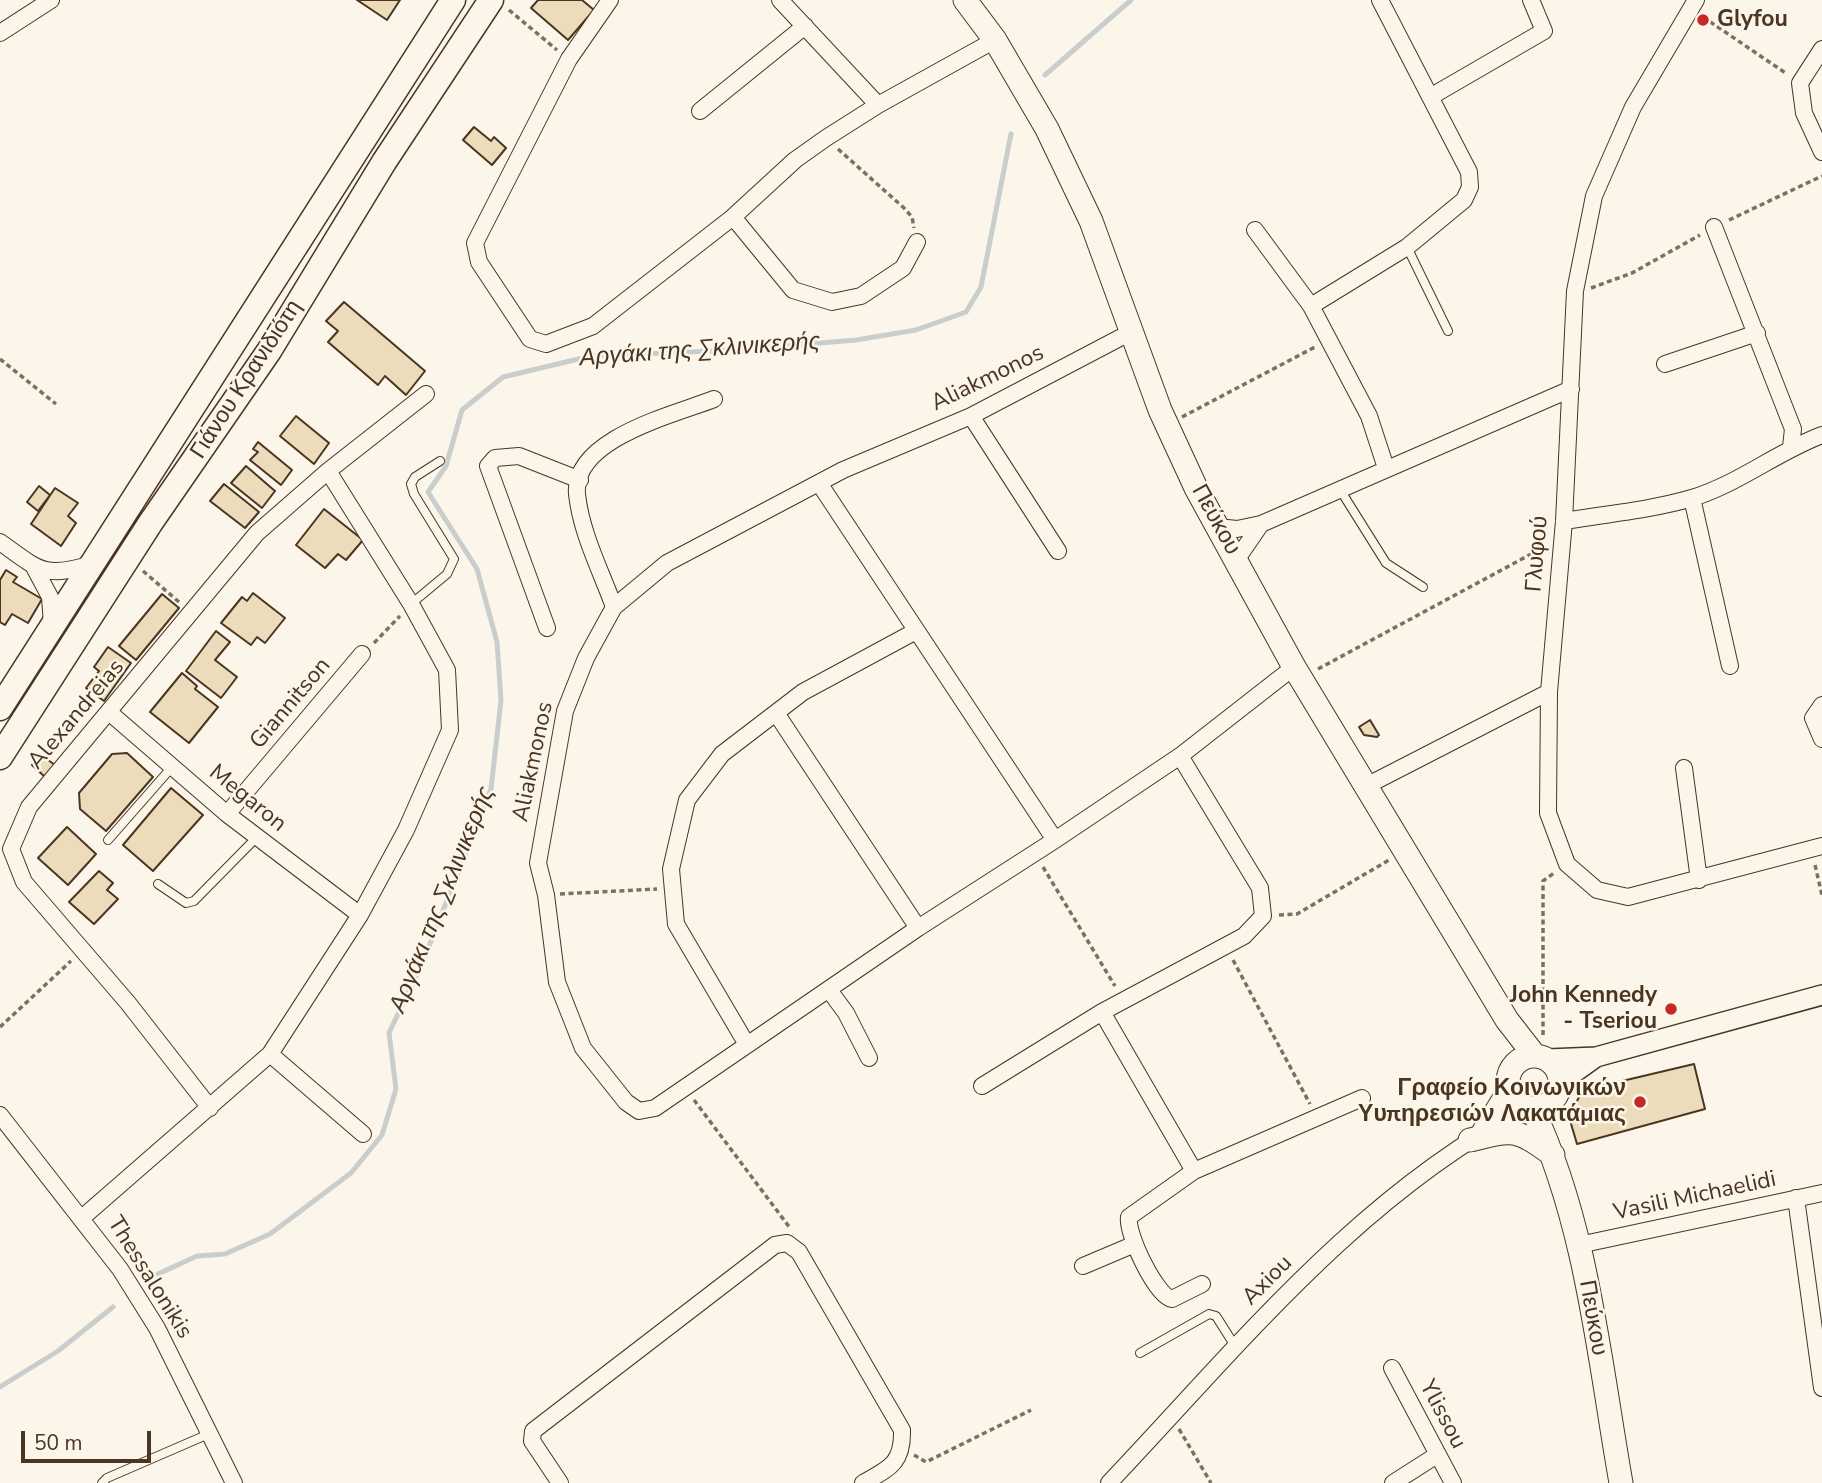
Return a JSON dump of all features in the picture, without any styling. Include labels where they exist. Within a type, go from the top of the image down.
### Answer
[{"type":"main road","name":"Γιάνου Κρανιδιότη","points":[[0,708],[453,0]]},
{"type":"main road","name":"Πεύκου","points":[[965,0],[995,40],[1047,129],[1074,187],[1133,331],[1167,425],[1217,527],[1297,672],[1368,785],[1507,1020],[1542,1057]]},
{"type":"main road","name":"Γιάνου Κρανιδιότη","points":[[0,757],[128,558],[269,351],[384,162],[499,4]]},
{"type":"main road","name":"Πεύκου","points":[[1507,1020],[1510,1077]]},
{"type":"main road","points":[[1542,1057],[1557,1069],[1543,1100],[1514,1098],[1510,1077],[1521,1059],[1542,1057]]},
{"type":"main road","name":"Πεύκου","points":[[1543,1100],[1579,1245],[1621,1483]]},
{"type":"main road","points":[[1475,1136],[1507,1130],[1529,1138],[1555,1156]]},
{"type":"street","points":[[0,33],[51,0]]},
{"type":"street","points":[[610,0],[569,59],[475,243],[479,262],[530,339],[546,344],[593,326],[733,217],[795,160],[826,138],[878,105],[995,40]]},
{"type":"street","points":[[780,0],[878,105]]},
{"type":"street","points":[[1311,306],[1407,247],[1464,200],[1470,187],[1469,172],[1380,0]]},
{"type":"street","points":[[1430,97],[1545,31],[1531,0]]},
{"type":"street","name":"Γλυφού","points":[[1693,4],[1633,107],[1594,196],[1575,291],[1564,529],[1549,692],[1548,813],[1567,863],[1597,890],[1628,897],[1816,848]]},
{"type":"street","points":[[700,111],[805,26]]},
{"type":"street","points":[[1822,49],[1800,83],[1804,113],[1822,152]]},
{"type":"street","points":[[733,217],[793,289],[832,302],[861,296],[903,268],[917,242]]},
{"type":"street","points":[[1714,227],[1793,429],[1791,447]]},
{"type":"street","points":[[1255,230],[1311,306],[1369,416],[1386,468]]},
{"type":"street","name":"Aliakmonos","points":[[1133,331],[971,416],[819,483],[667,563],[614,607],[586,658],[565,711],[538,863],[546,895],[556,982],[583,1048],[626,1102],[639,1111],[655,1108],[918,928],[1055,841],[1297,672]]},
{"type":"street","points":[[1665,364],[1757,333]]},
{"type":"street","points":[[1217,527],[1237,528],[1261,524],[1572,389]]},
{"type":"street","name":"Alexandreias","points":[[210,1108],[24,882],[11,849],[29,807],[110,713],[257,533],[328,471],[426,394]]},
{"type":"street","points":[[614,607],[585,530],[577,492],[586,461],[614,438],[714,399]]},
{"type":"street","points":[[971,416],[1058,551]]},
{"type":"street","points":[[1564,529],[1692,498],[1778,458],[1791,447],[1822,435]]},
{"type":"street","points":[[547,628],[488,466],[495,458],[519,456],[580,480]]},
{"type":"street","points":[[83,1217],[270,1054],[360,915],[406,830],[450,730],[447,670],[411,604],[328,471]]},
{"type":"street","points":[[819,483],[1055,841]]},
{"type":"street","points":[[1692,498],[1730,666]]},
{"type":"street","points":[[1237,559],[1261,524]]},
{"type":"street","points":[[0,542],[34,567],[51,573],[92,564]]},
{"type":"street","points":[[34,567],[50,597],[52,625]]},
{"type":"street","points":[[747,1043],[677,924],[671,869],[687,800],[722,754],[803,692],[916,631]]},
{"type":"street","name":"Giannitson","points":[[227,814],[362,654]]},
{"type":"street","points":[[1368,785],[1549,692]]},
{"type":"street","points":[[1822,705],[1813,718],[1822,739]]},
{"type":"street","points":[[776,712],[918,928]]},
{"type":"street","name":"Megaron","points":[[110,713],[227,814],[360,915]]},
{"type":"street","points":[[982,1086],[1102,1012],[1244,936],[1263,916],[1260,888],[1180,756]]},
{"type":"street","points":[[1685,768],[1699,880]]},
{"type":"street","points":[[828,990],[846,1013],[869,1058]]},
{"type":"street","points":[[1542,1057],[1597,1057],[1822,995]]},
{"type":"street","points":[[1102,1012],[1194,1171]]},
{"type":"street","points":[[270,1054],[363,1134]]},
{"type":"street","points":[[1543,1100],[1597,1057]]},
{"type":"street","name":"Axiou","points":[[1475,1136],[1510,1077]]},
{"type":"street","points":[[1202,1284],[1172,1299],[1165,1297],[1135,1244],[1129,1217],[1194,1171],[1362,1097]]},
{"type":"street","name":"Axiou","points":[[1109,1483],[1172,1418],[1234,1346],[1342,1238],[1475,1136],[1543,1100]]},
{"type":"street","name":"Thessalonikis","points":[[0,1115],[83,1217],[157,1328],[234,1483]]},
{"type":"street","name":"Vasili Michaelidi","points":[[1579,1245],[1822,1193]]},
{"type":"street","points":[[1796,1198],[1822,1388]]},
{"type":"street","points":[[560,1483],[532,1441],[534,1431],[775,1245],[787,1243],[799,1252],[902,1430],[902,1448],[891,1468],[863,1483]]},
{"type":"street","points":[[1083,1266],[1135,1244]]},
{"type":"street","name":"Ylissou","points":[[1392,1368],[1453,1483]]},
{"type":"street","points":[[1392,1483],[1437,1455]]},
{"type":"lane","points":[[1407,247],[1448,331]]},
{"type":"lane","points":[[411,604],[447,574],[454,559],[414,494],[411,484],[415,477],[440,461]]},
{"type":"lane","points":[[1339,488],[1387,563],[1423,587]]},
{"type":"lane","points":[[108,840],[172,767]]},
{"type":"lane","points":[[158,884],[186,903],[194,901],[257,837]]},
{"type":"lane","points":[[1140,1353],[1209,1314],[1216,1317],[1234,1346]]},
{"type":"lane","points":[[102,1483],[211,1433]]},
{"type":"path","points":[[499,4],[569,59]]},
{"type":"path","points":[[1693,4],[1800,83]]},
{"type":"path","points":[[826,138],[912,217],[917,242]]},
{"type":"path","points":[[1575,291],[1632,274],[1714,227],[1822,176]]},
{"type":"path","points":[[1167,425],[1329,340]]},
{"type":"path","points":[[0,359],[56,404]]},
{"type":"path","points":[[1297,672],[1564,529]]},
{"type":"path","points":[[128,558],[192,613]]},
{"type":"path","points":[[362,654],[411,604]]},
{"type":"path","points":[[1816,848],[1822,895]]},
{"type":"path","points":[[1263,916],[1297,914],[1406,850]]},
{"type":"path","points":[[1034,854],[1124,1000]]},
{"type":"path","points":[[1542,1057],[1543,881],[1567,863]]},
{"type":"path","points":[[546,895],[673,888]]},
{"type":"path","points":[[1226,946],[1318,1118]]},
{"type":"path","points":[[0,1027],[82,950]]},
{"type":"path","points":[[685,1087],[789,1226],[792,1233],[787,1243]]},
{"type":"path","points":[[902,1448],[926,1462],[1031,1410]]},
{"type":"path","points":[[1172,1418],[1211,1483]]},
{"type":"building","points":[[357,0],[400,0],[387,20]]},
{"type":"building","points":[[538,0],[582,0],[594,10],[568,40],[531,8]]},
{"type":"building","points":[[474,127],[491,141],[494,137],[506,148],[492,165],[463,140]]},
{"type":"building","points":[[344,302],[425,371],[406,395],[385,376],[378,385],[328,342],[338,331],[326,321]]},
{"type":"building","points":[[296,416],[329,443],[314,464],[280,436]]},
{"type":"building","points":[[258,442],[292,470],[281,485],[250,460],[258,452],[253,449]]},
{"type":"building","points":[[246,466],[275,491],[262,508],[231,483]]},
{"type":"building","points":[[224,484],[259,512],[245,528],[210,501]]},
{"type":"building","points":[[39,486],[50,495],[38,511],[27,502]]},
{"type":"building","points":[[55,488],[78,503],[68,516],[76,523],[61,546],[31,524]]},
{"type":"building","points":[[324,509],[363,540],[346,560],[338,554],[325,568],[296,545]]},
{"type":"building","points":[[6,570],[17,577],[13,582],[42,599],[28,623],[12,614],[5,625],[0,622],[0,580]]},
{"type":"building","points":[[253,593],[285,618],[265,643],[257,637],[251,645],[221,623],[242,597],[247,601]]},
{"type":"building","points":[[162,594],[179,608],[136,660],[119,646]]},
{"type":"building","points":[[216,631],[230,642],[215,660],[237,677],[221,698],[186,671]]},
{"type":"building","points":[[108,647],[131,663],[104,701],[86,688],[99,671],[94,667]]},
{"type":"building","points":[[182,673],[197,686],[195,689],[218,707],[189,743],[150,712]]},
{"type":"building","points":[[1370,720],[1379,735],[1377,737],[1364,735],[1359,727]]},
{"type":"building","points":[[127,753],[153,777],[106,831],[80,809],[79,793],[112,754]]},
{"type":"building","points":[[41,755],[55,765],[45,777],[32,765]]},
{"type":"building","points":[[171,788],[203,815],[153,871],[123,845]]},
{"type":"building","points":[[67,827],[96,854],[68,885],[38,858]]},
{"type":"building","points":[[99,871],[113,883],[107,890],[118,899],[94,924],[69,902]]},
{"type":"building","name":"Γραφείο Κοινωνικών Υυπηρεσιών Λακατάμιας","points":[[1694,1064],[1705,1109],[1577,1144],[1569,1117],[1580,1095],[1601,1086]]},
{"type":"waterway","name":"Αργάκι της Σκλινικερής","points":[[1045,75],[1131,0]]},
{"type":"waterway","name":"Αργάκι της Σκλινικερής","points":[[158,1274],[197,1256],[225,1254],[270,1234],[351,1173],[382,1135],[396,1089],[389,1033],[424,959],[491,789],[501,700],[497,642],[477,569],[428,492],[446,466],[462,410],[503,377],[591,356],[736,350],[856,340],[916,330],[966,312],[981,287],[1011,134]]},
{"type":"waterway","name":"Αργάκι της Σκλινικερής","points":[[0,1387],[58,1351],[113,1307]]},
{"type":"place","name":"Glyfou","points":[[1703,20]]},
{"type":"place","name":"John Kennedy - Tseriou","points":[[1671,1009]]},
{"type":"place","name":"Γραφείο Κοινωνικών Υυπηρεσιών Λακατάμιας","points":[[1640,1102]]}]
